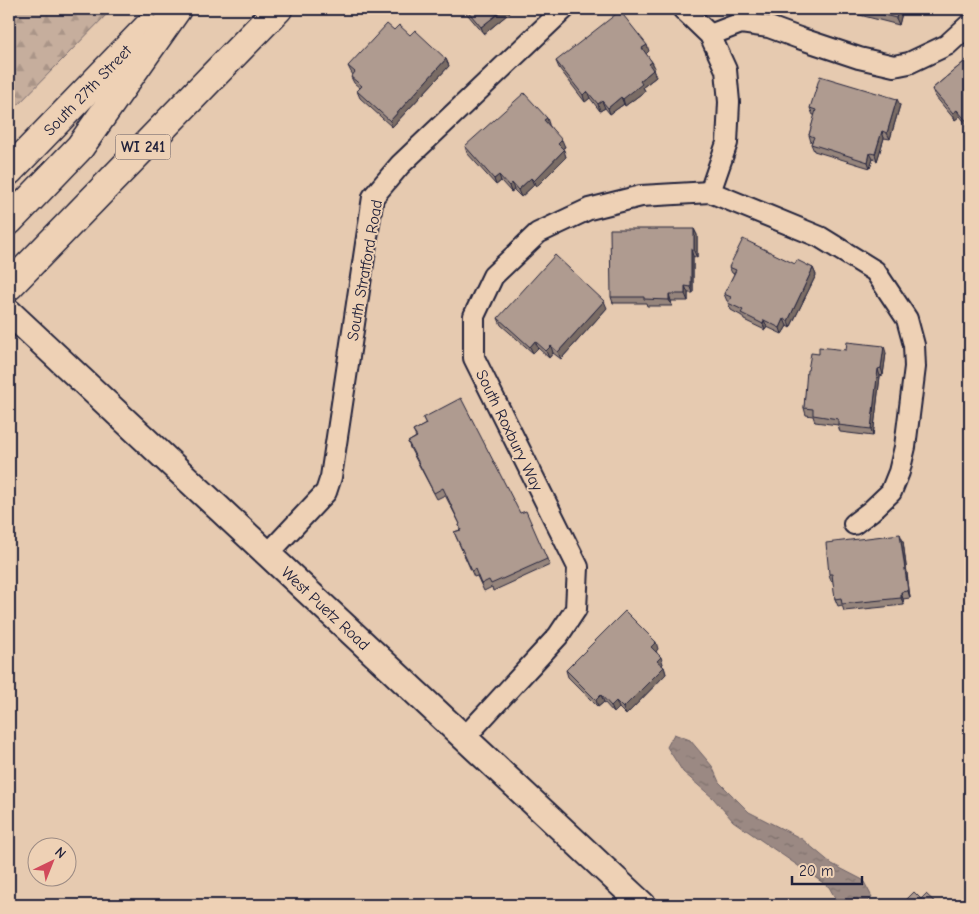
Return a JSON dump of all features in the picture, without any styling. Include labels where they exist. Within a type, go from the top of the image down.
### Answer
[{"type":"main road","name":"South 27th Street","points":[[9,171],[166,9]]},
{"type":"main road","points":[[9,221],[80,147],[177,9]]},
{"type":"main road","name":"WI 241","points":[[9,286],[278,9]]},
{"type":"street","name":"South Stratford Road","points":[[268,554],[326,492],[331,477],[373,197],[400,165],[564,9]]},
{"type":"street","points":[[683,9],[710,35],[726,70],[729,102],[727,143],[710,192]]},
{"type":"street","points":[[710,35],[741,23],[769,27],[859,58],[894,66],[910,62],[947,45],[970,24]]},
{"type":"street","name":"South Roxbury Way","points":[[465,737],[563,630],[576,609],[578,567],[474,358],[474,316],[493,276],[538,233],[588,209],[641,196],[710,192],[820,237],[875,271],[907,319],[914,345],[915,367],[905,446],[899,472],[891,492],[854,524]]},
{"type":"street","name":"West Puetz Road","points":[[9,312],[643,905]]},
{"type":"green space","points":[[9,9],[112,9],[9,114]]},
{"type":"water","points":[[674,734],[690,740],[712,766],[719,782],[749,812],[802,839],[832,864],[863,880],[872,897],[864,905],[839,905],[829,887],[733,821],[713,798],[683,772],[667,747]]},
{"type":"building","points":[[466,9],[504,9],[481,27]]},
{"type":"building","points":[[860,9],[899,9],[896,18]]},
{"type":"building","points":[[620,11],[647,45],[642,48],[652,62],[649,64],[653,70],[640,81],[642,84],[608,108],[602,101],[598,104],[587,91],[583,95],[556,61]]},
{"type":"building","points":[[387,24],[394,30],[399,25],[410,35],[415,30],[446,59],[390,121],[357,91],[362,86],[351,77],[355,72],[348,66]]},
{"type":"building","points":[[970,57],[970,125],[957,110],[953,113],[932,89]]},
{"type":"building","points":[[820,76],[897,99],[887,133],[882,131],[875,154],[870,153],[868,162],[811,144],[814,137],[809,135],[816,110],[810,108]]},
{"type":"building","points":[[524,93],[547,118],[544,120],[562,140],[558,144],[564,150],[534,181],[531,178],[518,190],[512,183],[509,186],[499,175],[494,179],[465,146]]},
{"type":"building","points":[[610,229],[694,229],[694,251],[691,249],[691,287],[685,286],[685,294],[669,294],[669,300],[644,299],[644,297],[611,297]]},
{"type":"building","points":[[743,239],[795,264],[797,260],[813,268],[788,321],[784,319],[780,328],[764,320],[763,324],[741,313],[743,310],[728,303],[731,297],[724,294],[736,270],[729,267]]},
{"type":"building","points":[[555,255],[604,301],[558,352],[551,346],[546,351],[535,341],[530,347],[498,318]]},
{"type":"building","points":[[847,342],[884,346],[881,368],[878,369],[871,429],[838,425],[838,419],[813,415],[813,409],[804,408],[807,370],[811,353],[819,354],[819,347],[846,350]]},
{"type":"building","points":[[461,398],[520,513],[526,511],[547,559],[491,584],[489,580],[481,584],[475,569],[472,571],[454,532],[461,530],[460,524],[443,488],[434,493],[408,442],[417,437],[413,431],[426,424],[423,418]]},
{"type":"building","points":[[968,476],[970,476],[970,507]]},
{"type":"building","points":[[900,534],[908,591],[901,592],[901,598],[842,604],[841,598],[835,599],[832,574],[829,574],[826,543]]},
{"type":"building","points":[[625,611],[656,642],[651,647],[661,657],[657,661],[664,667],[623,708],[616,701],[611,706],[601,695],[596,700],[566,670]]},
{"type":"building","points":[[914,892],[921,899],[926,894],[938,905],[901,905]]}]
